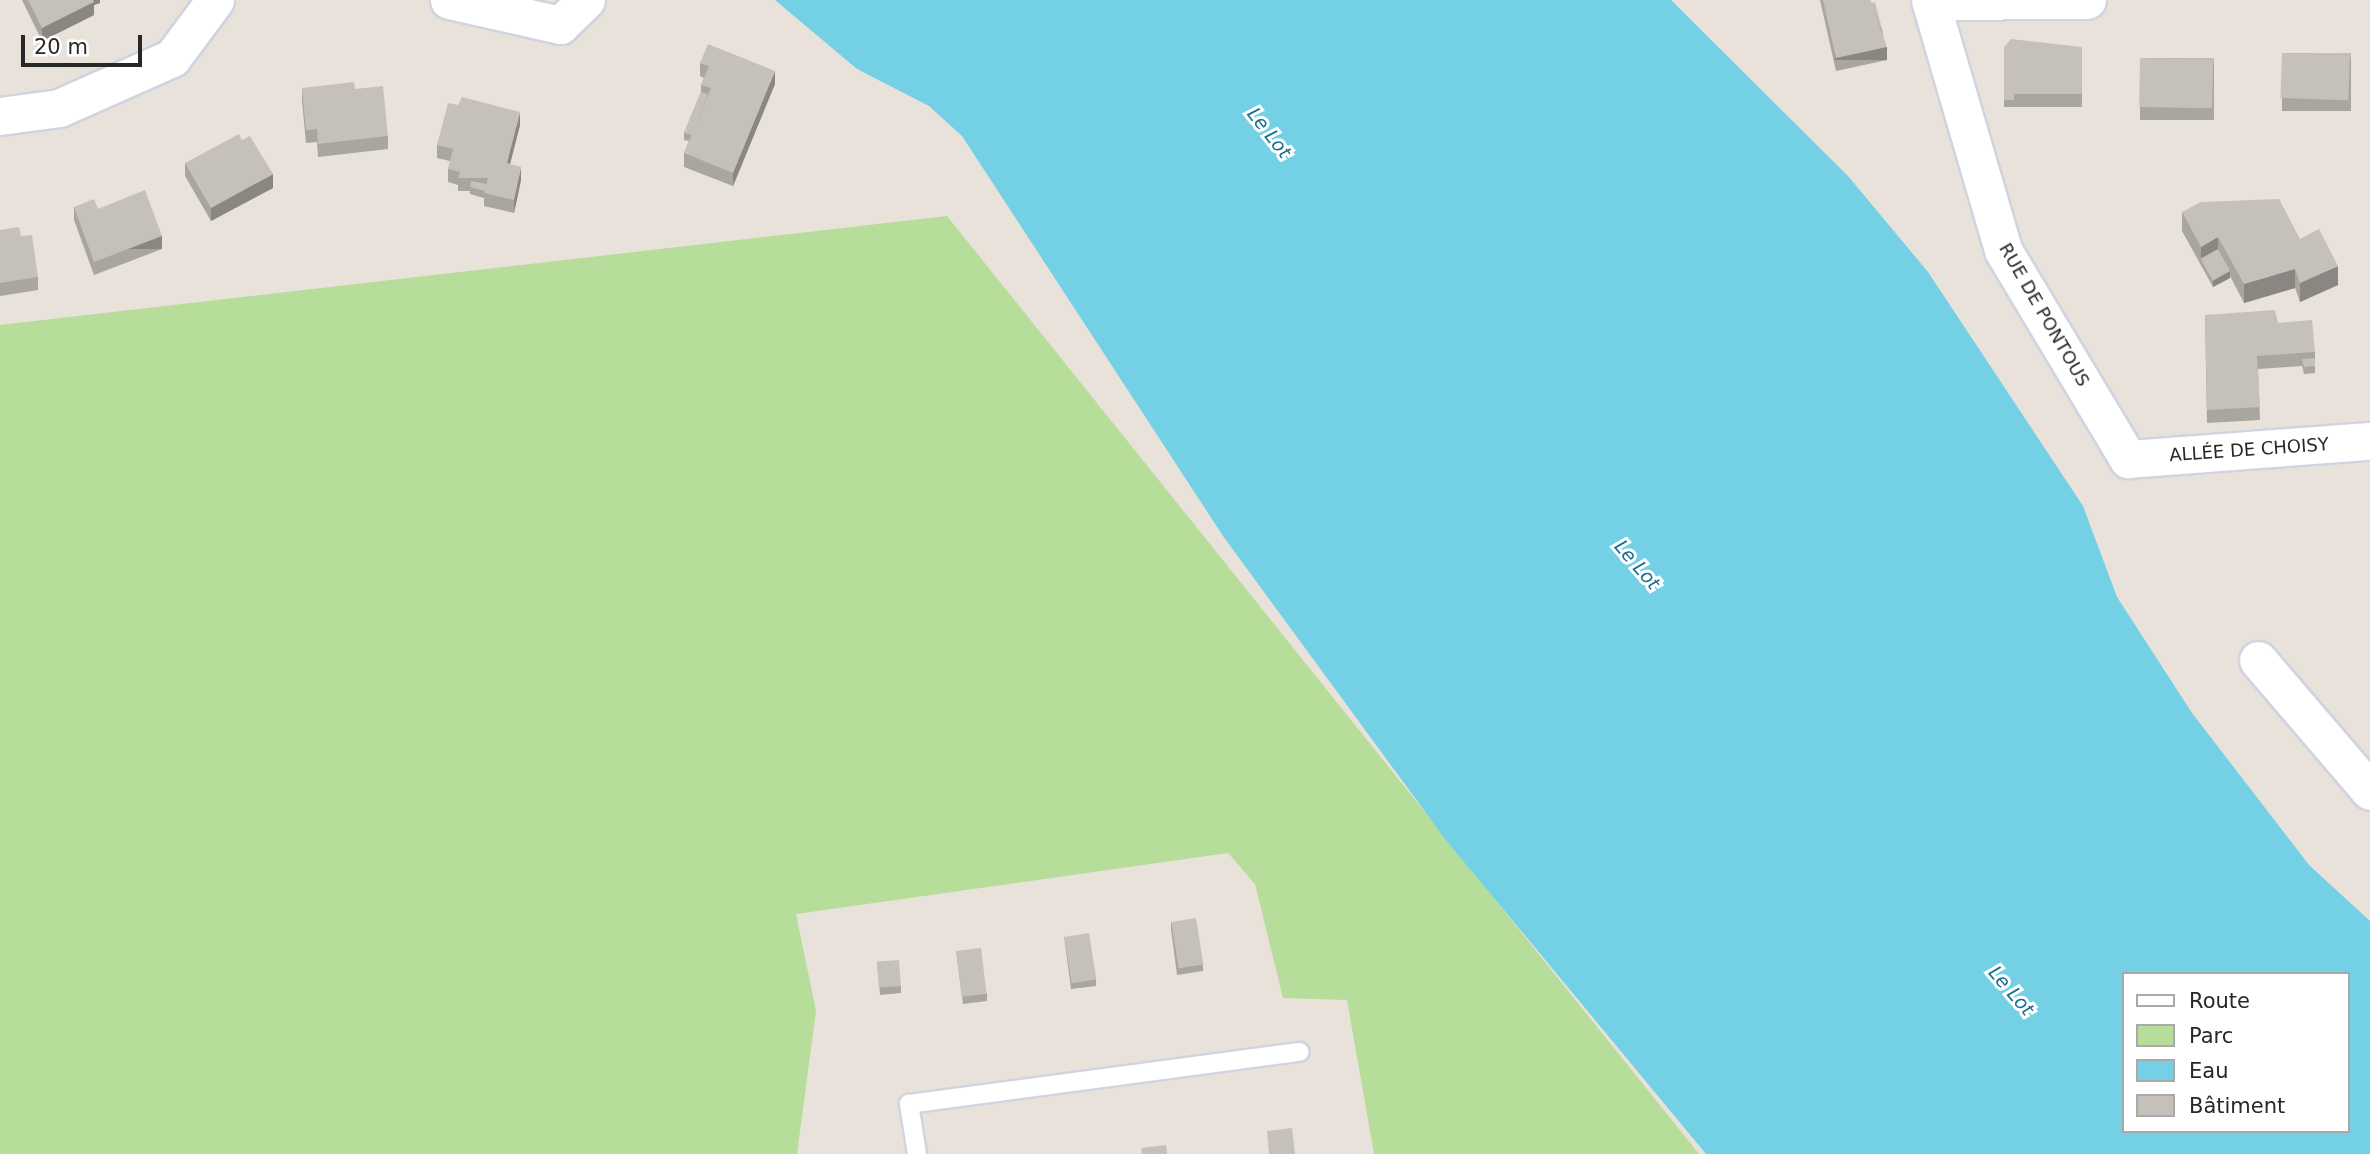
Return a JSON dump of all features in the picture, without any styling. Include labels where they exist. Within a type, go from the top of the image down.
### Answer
[{"type":"street","points":[[0,116],[59,108],[173,58],[215,0]]},
{"type":"street","points":[[449,0],[560,25],[586,0]]},
{"type":"street","points":[[1931,1],[2088,0]]},
{"type":"street","name":"RUE DE PONTOUS","points":[[1931,1],[2003,250],[2128,459]]},
{"type":"street","name":"ALLÉE DE CHOISY","points":[[2128,459],[2370,441]]},
{"type":"street","points":[[2258,660],[2370,791]]},
{"type":"lane","points":[[917,1154],[909,1104],[1300,1052]]},
{"type":"green space","points":[[947,216],[1699,1154],[1374,1154],[1347,1000],[1283,998],[1255,884],[1228,853],[796,914],[816,1011],[797,1154],[0,1154],[0,325]]},
{"type":"water","name":"Le Lot","points":[[775,0],[1671,0],[1848,176],[1928,272],[2083,506],[2117,597],[2192,713],[2309,865],[2370,921],[2370,1154],[1706,1154],[1445,839],[1223,536],[962,136],[929,106],[857,69]]},
{"type":"building","points":[[28,0],[93,0],[94,2],[42,28]]},
{"type":"building","points":[[1823,0],[1870,0],[1887,47],[1836,58]]},
{"type":"building","points":[[1875,2],[1882,29],[1871,3]]},
{"type":"building","points":[[2011,39],[2082,47],[2082,50],[2014,50],[2014,100],[2004,100],[2004,47]]},
{"type":"building","points":[[708,44],[775,71],[733,173],[684,153],[711,88],[701,85],[709,66],[700,63]]},
{"type":"building","points":[[2014,50],[2082,50],[2082,94],[2014,94]]},
{"type":"building","points":[[2282,53],[2350,55],[2348,100],[2280,98]]},
{"type":"building","points":[[2282,53],[2350,55],[2348,100],[2280,98]]},
{"type":"building","points":[[2140,58],[2213,59],[2212,108],[2139,107]]},
{"type":"building","points":[[2140,58],[2213,59],[2212,108],[2139,107]]},
{"type":"building","points":[[354,82],[355,89],[383,86],[388,136],[318,144],[317,129],[306,130],[302,88]]},
{"type":"building","points":[[701,92],[708,94],[692,135],[684,133]]},
{"type":"building","points":[[462,97],[520,112],[507,163],[521,167],[514,200],[484,193],[488,178],[458,178],[460,172],[448,169],[453,149],[437,145],[448,103],[458,105]]},
{"type":"building","points":[[239,134],[242,140],[250,136],[273,174],[211,208],[185,163]]},
{"type":"building","points":[[471,181],[486,184],[485,191],[470,187]]},
{"type":"building","points":[[145,190],[162,236],[94,262],[74,207],[94,199],[98,209]]},
{"type":"building","points":[[2279,199],[2300,239],[2319,229],[2338,266],[2300,283],[2295,269],[2244,284],[2218,237],[2201,247],[2182,212],[2201,202]]},
{"type":"building","points":[[19,227],[21,236],[32,235],[38,277],[0,283],[0,230]]},
{"type":"building","points":[[2218,249],[2230,271],[2213,281],[2201,259]]},
{"type":"building","points":[[2275,310],[2278,323],[2312,320],[2315,352],[2257,356],[2260,407],[2207,410],[2205,315]]},
{"type":"building","points":[[2315,358],[2315,366],[2304,367],[2302,359]]},
{"type":"building","points":[[1196,918],[1203,964],[1179,968],[1171,922]]},
{"type":"building","points":[[1089,933],[1096,979],[1072,983],[1064,937]]},
{"type":"building","points":[[981,948],[987,994],[962,997],[956,951]]},
{"type":"building","points":[[899,960],[901,986],[879,987],[877,962]]},
{"type":"building","points":[[1292,1128],[1295,1154],[1269,1154],[1267,1131]]},
{"type":"building","points":[[1166,1145],[1167,1154],[1142,1154],[1141,1148]]}]
